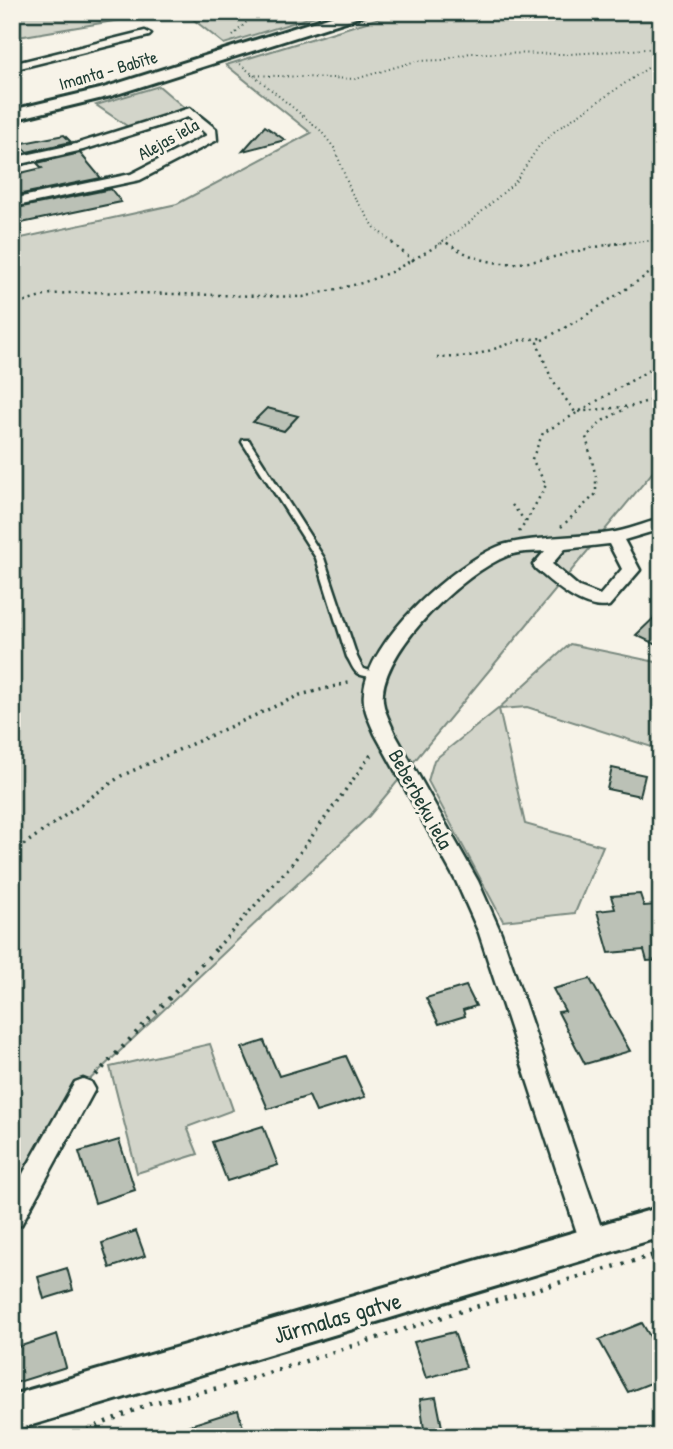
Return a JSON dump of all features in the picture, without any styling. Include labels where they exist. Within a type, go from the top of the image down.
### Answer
[{"type":"main road","name":"Imanta - Babīte","points":[[12,115],[106,93],[360,12]]},
{"type":"main road","name":"Jūrmalas gatve","points":[[12,1413],[661,1222]]},
{"type":"street","points":[[12,67],[145,34]]},
{"type":"street","name":"Alejas iela","points":[[12,162],[79,147],[190,112],[212,132],[213,137],[135,177],[12,203]]},
{"type":"street","name":"Beberbeķu iela","points":[[593,1242],[490,933],[467,881],[385,734],[375,710],[373,692],[377,675],[420,614],[453,583],[490,557],[505,550],[538,549],[614,538],[661,524]]},
{"type":"street","points":[[558,546],[542,565],[573,591],[603,602],[631,570],[614,538]]},
{"type":"street","points":[[12,1217],[83,1089]]},
{"type":"lane","points":[[246,442],[320,558],[352,657],[360,671],[377,675]]},
{"type":"path","points":[[256,12],[229,39],[226,46],[230,53],[251,75],[320,130],[335,149],[351,192],[375,228],[414,261]]},
{"type":"path","points":[[251,75],[356,79],[416,61],[443,61],[470,53],[570,54],[661,48]]},
{"type":"path","points":[[12,306],[51,294],[91,292],[303,297],[334,293],[370,282],[414,261],[492,203],[518,179],[541,144],[661,59]]},
{"type":"path","points":[[661,138],[653,148],[661,157]]},
{"type":"path","points":[[661,199],[654,210],[655,224],[661,235]]},
{"type":"path","points":[[443,240],[462,255],[493,266],[536,262],[597,246],[661,240]]},
{"type":"path","points":[[575,412],[560,394],[547,371],[537,343],[582,318],[650,273],[661,259]]},
{"type":"path","points":[[437,358],[473,356],[521,340],[544,338]]},
{"type":"path","points":[[505,550],[526,522],[546,485],[532,459],[543,433],[661,363]]},
{"type":"path","points":[[538,549],[596,494],[598,478],[583,444],[586,433],[600,421],[632,406],[661,397]]},
{"type":"path","points":[[575,412],[632,406]]},
{"type":"path","points":[[512,505],[526,522]]},
{"type":"path","points":[[12,853],[121,776],[300,695],[377,675]]},
{"type":"path","points":[[83,1089],[127,1039],[260,902],[338,804],[385,734]]},
{"type":"path","points":[[71,1437],[90,1426],[195,1390],[230,1385],[455,1313],[661,1254]]},
{"type":"shaded area","points":[[12,12],[167,12],[12,38]]},
{"type":"shaded area","points":[[184,12],[328,12],[224,44]]},
{"type":"shaded area","points":[[399,12],[661,12],[661,462],[369,816],[83,1086],[12,1190],[12,240],[177,204],[311,133],[226,65]]},
{"type":"shaded area","points":[[159,86],[187,110],[130,128],[96,105]]},
{"type":"shaded area","points":[[570,644],[661,663],[661,750],[527,707],[499,709],[525,824],[603,846],[575,913],[503,921],[428,781],[434,760],[498,709]]},
{"type":"shaded area","points":[[210,1044],[233,1110],[187,1127],[198,1154],[137,1173],[110,1067]]},
{"type":"building","points":[[265,126],[285,140],[243,151]]},
{"type":"building","points":[[64,135],[71,142],[27,152],[18,144]]},
{"type":"building","points":[[80,153],[101,178],[12,196],[12,175],[42,168],[37,163]]},
{"type":"building","points":[[111,189],[121,202],[12,225],[12,209]]},
{"type":"building","points":[[267,408],[298,416],[284,431],[253,422]]},
{"type":"building","points":[[661,611],[661,647],[636,635]]},
{"type":"building","points":[[612,768],[645,775],[640,796],[607,789]]},
{"type":"building","points":[[640,894],[644,906],[657,905],[661,916],[661,960],[647,961],[644,950],[609,953],[597,911],[615,909],[611,896]]},
{"type":"building","points":[[590,979],[630,1051],[585,1064],[558,1012],[565,1011],[553,989]]},
{"type":"building","points":[[466,986],[476,1006],[463,1010],[465,1016],[439,1024],[426,998]]},
{"type":"building","points":[[264,1041],[279,1076],[346,1056],[365,1097],[316,1112],[309,1096],[268,1109],[242,1048]]},
{"type":"building","points":[[263,1126],[278,1165],[227,1181],[212,1142]]},
{"type":"building","points":[[119,1140],[135,1190],[95,1203],[79,1152]]},
{"type":"building","points":[[136,1231],[145,1256],[110,1268],[102,1243]]},
{"type":"building","points":[[67,1268],[73,1290],[44,1299],[38,1277]]},
{"type":"building","points":[[642,1323],[661,1355],[661,1379],[628,1392],[599,1340]]},
{"type":"building","points":[[454,1332],[466,1367],[426,1378],[414,1342]]},
{"type":"building","points":[[57,1334],[66,1367],[12,1384],[12,1349]]},
{"type":"building","points":[[436,1397],[444,1437],[425,1437],[420,1399]]},
{"type":"building","points":[[238,1410],[246,1437],[165,1437],[165,1433]]}]
